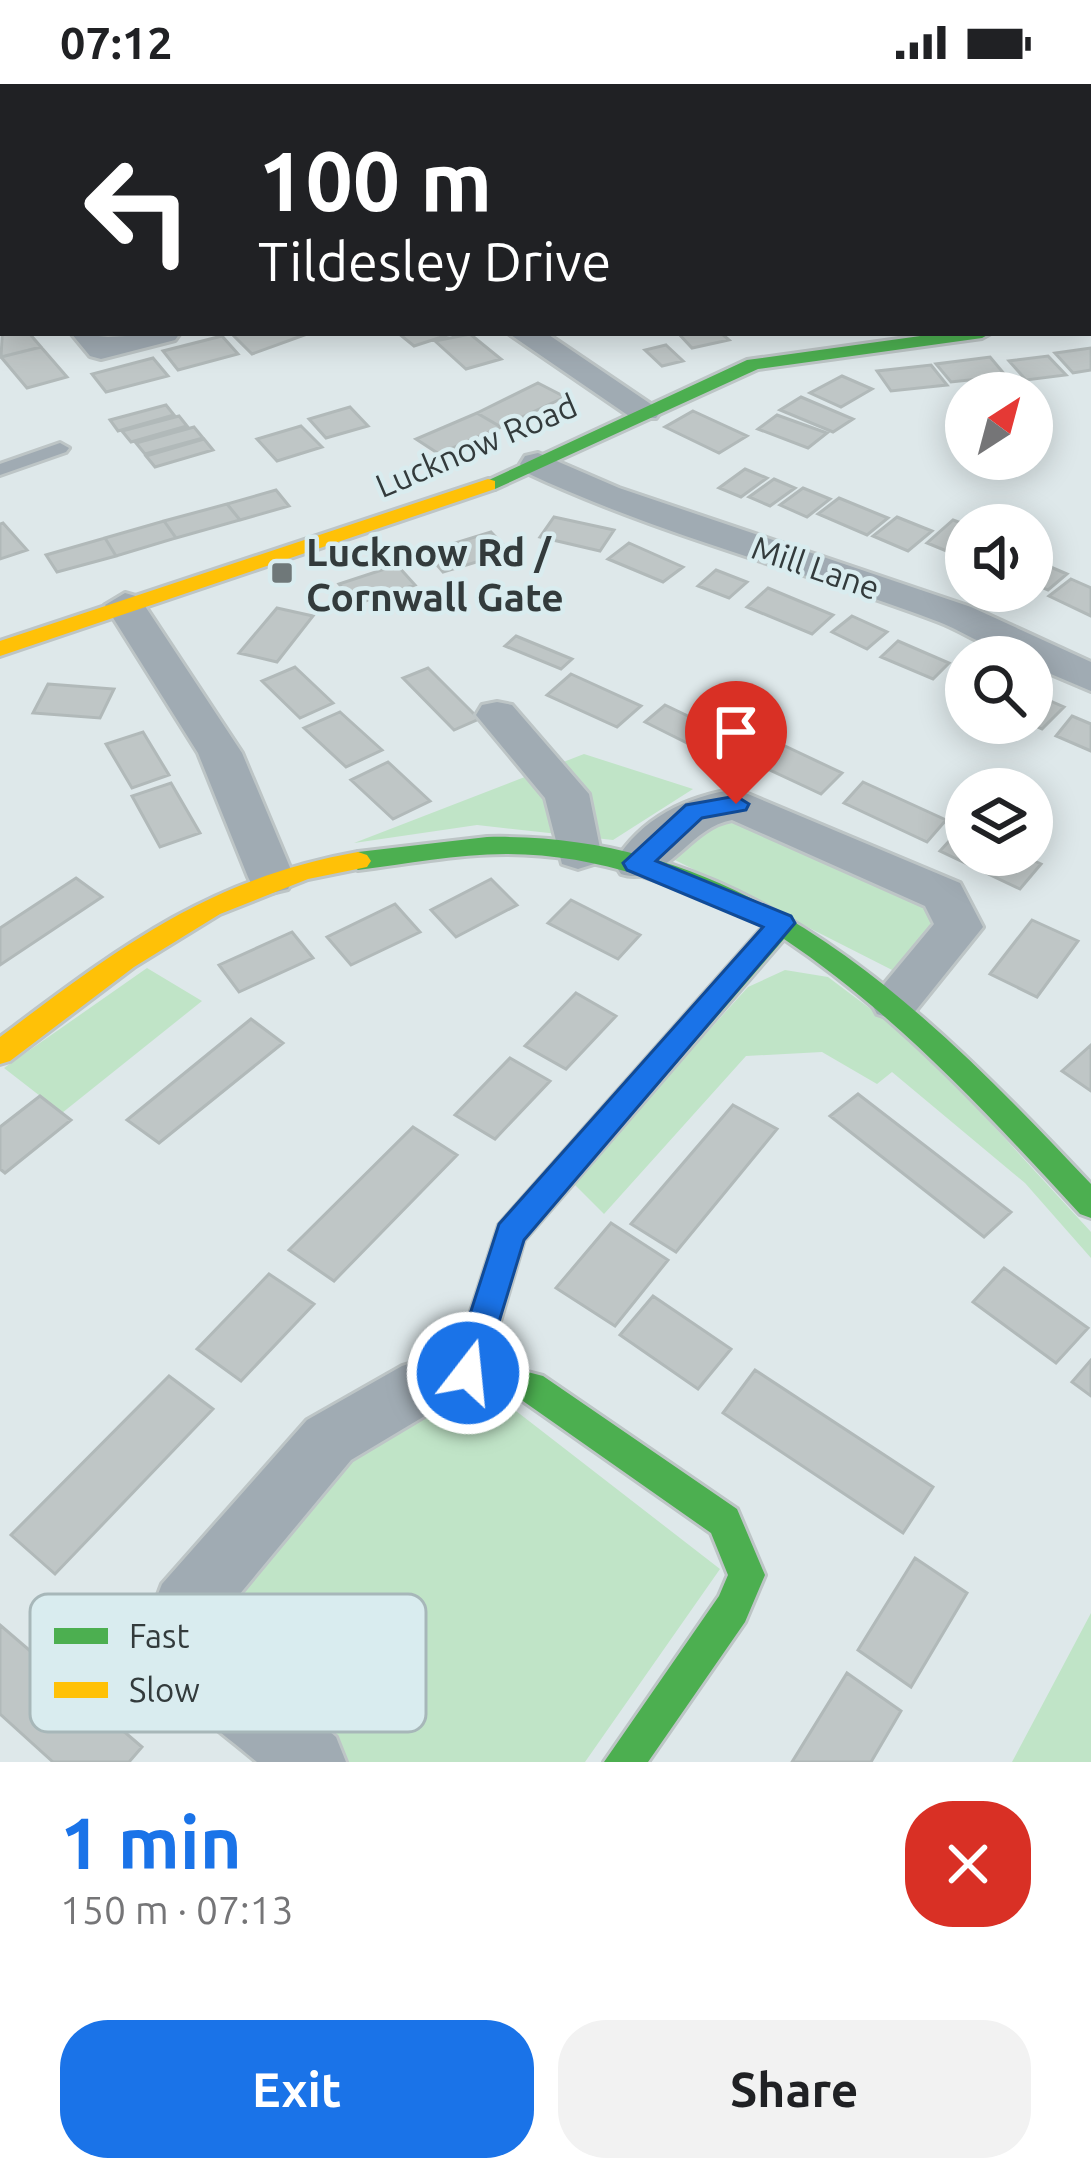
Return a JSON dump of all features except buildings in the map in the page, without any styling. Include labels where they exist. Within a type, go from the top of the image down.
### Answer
[{"type":"street","points":[[90,336],[101,349],[152,336]]},
{"type":"street","points":[[529,336],[644,411]]},
{"type":"street","name":"Lucknow Road","points":[[0,650],[461,497],[754,364],[810,352],[955,336]]},
{"type":"street","name":"Mill Lane","points":[[538,464],[606,496],[957,615],[1091,677]]},
{"type":"street","points":[[125,605],[220,753],[271,877]]},
{"type":"street","points":[[497,715],[567,794],[578,853]]},
{"type":"street","points":[[637,863],[695,811],[736,804],[943,895],[959,927],[895,1001]]},
{"type":"street","points":[[0,1053],[182,923],[271,877],[483,845],[578,853],[637,863],[782,923],[895,1001],[1091,1204]]},
{"type":"street","points":[[468,1373],[510,1234],[782,923]]},
{"type":"street","points":[[197,1594],[329,1440],[423,1385],[468,1373],[531,1387],[724,1521],[739,1547],[747,1575],[732,1609],[624,1762]]},
{"type":"street","points":[[276,1732],[311,1762]]},
{"type":"lane","points":[[0,470],[60,448]]},
{"type":"green space","points":[[584,754],[693,789],[613,840],[477,825],[354,843]]},
{"type":"green space","points":[[738,813],[934,906],[943,925],[900,974],[675,860],[680,841]]},
{"type":"green space","points":[[147,968],[202,1001],[62,1113],[4,1068]]},
{"type":"green space","points":[[785,970],[828,977],[920,1046],[1091,1232],[1091,1258],[1025,1183],[892,1072],[877,1084],[822,1052],[746,1056],[604,1214],[572,1182],[748,987]]},
{"type":"green space","points":[[507,1404],[720,1569],[585,1762],[343,1762],[309,1732],[426,1732],[426,1594],[231,1594],[363,1440],[421,1409]]},
{"type":"green space","points":[[1091,1613],[1091,1762],[1012,1762]]},
{"type":"traffic: fast","points":[[488,485],[754,364],[960,336]]},
{"type":"traffic: fast","points":[[358,861],[466,847],[530,846],[620,859],[702,885],[777,921],[846,967],[972,1079],[1091,1205]]},
{"type":"traffic: fast","points":[[624,1762],[732,1609],[747,1575],[724,1521],[531,1387],[468,1373],[510,1234],[782,923]]},
{"type":"traffic: slow","points":[[0,649],[488,485]]},
{"type":"traffic: slow","points":[[0,1053],[124,959],[210,907],[256,886],[358,861]]},
{"type":"place","name":"Lucknow Rd / Cornwall Gate","points":[[282,573]]},
{"type":"route","points":[[468,1373],[510,1234],[782,923],[637,863],[695,811],[736,804]]}]
